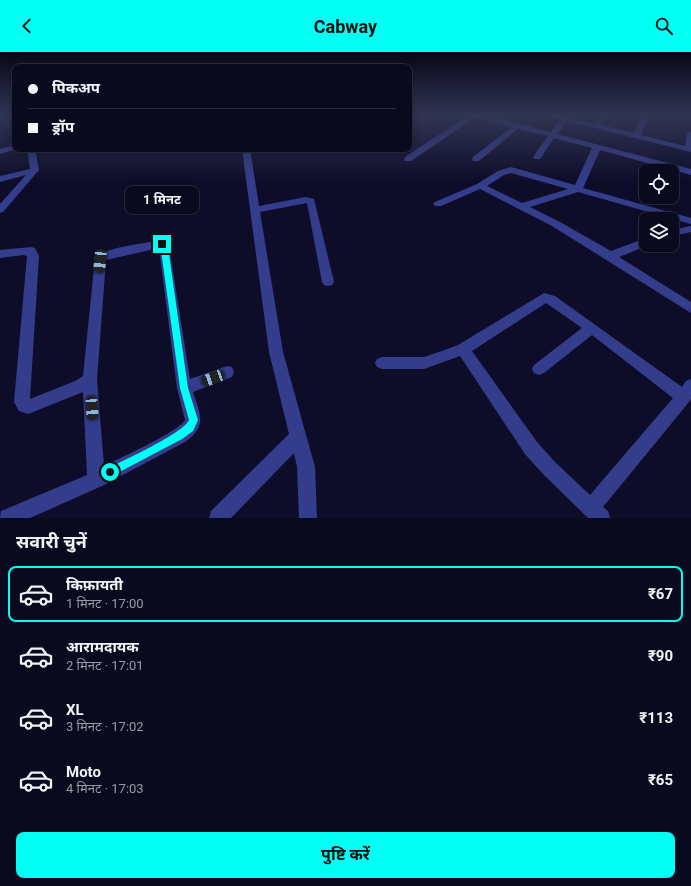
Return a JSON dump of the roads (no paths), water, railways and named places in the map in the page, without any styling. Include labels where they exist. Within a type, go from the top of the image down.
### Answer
[{"type":"street","points":[[408,159],[442,137]]},
{"type":"street","points":[[476,158],[503,137]]},
{"type":"street","points":[[537,157],[551,137]]},
{"type":"street","points":[[558,137],[691,172]]},
{"type":"street","points":[[636,137],[689,150],[691,137]]},
{"type":"street","points":[[0,152],[12,148]]},
{"type":"street","points":[[523,206],[578,189],[597,148]]},
{"type":"street","points":[[32,152],[35,170]]},
{"type":"street","points":[[246,152],[276,352],[306,466],[308,518]]},
{"type":"street","points":[[0,179],[35,170]]},
{"type":"street","points":[[0,210],[35,170]]},
{"type":"street","points":[[438,204],[480,186],[501,173],[511,170],[691,221]]},
{"type":"street","points":[[480,186],[523,206],[610,256],[691,308]]},
{"type":"street","points":[[255,210],[306,200],[311,201],[328,282]]},
{"type":"street","points":[[679,232],[691,229]]},
{"type":"street","points":[[8,518],[96,480],[179,436],[190,428],[193,420],[184,388],[165,247],[161,244],[107,255],[101,258],[90,379],[96,480]]},
{"type":"street","points":[[610,256],[639,245]]},
{"type":"street","points":[[0,254],[23,250],[31,251],[33,256],[22,402],[24,406],[28,407],[48,400],[80,386],[90,379]]},
{"type":"street","points":[[382,363],[424,363],[441,358],[463,349],[544,298],[551,300],[687,392],[596,513],[549,468],[531,448],[463,349]]},
{"type":"street","points":[[539,369],[592,328]]},
{"type":"street","points":[[184,388],[227,372]]},
{"type":"street","points":[[218,518],[298,437]]}]
